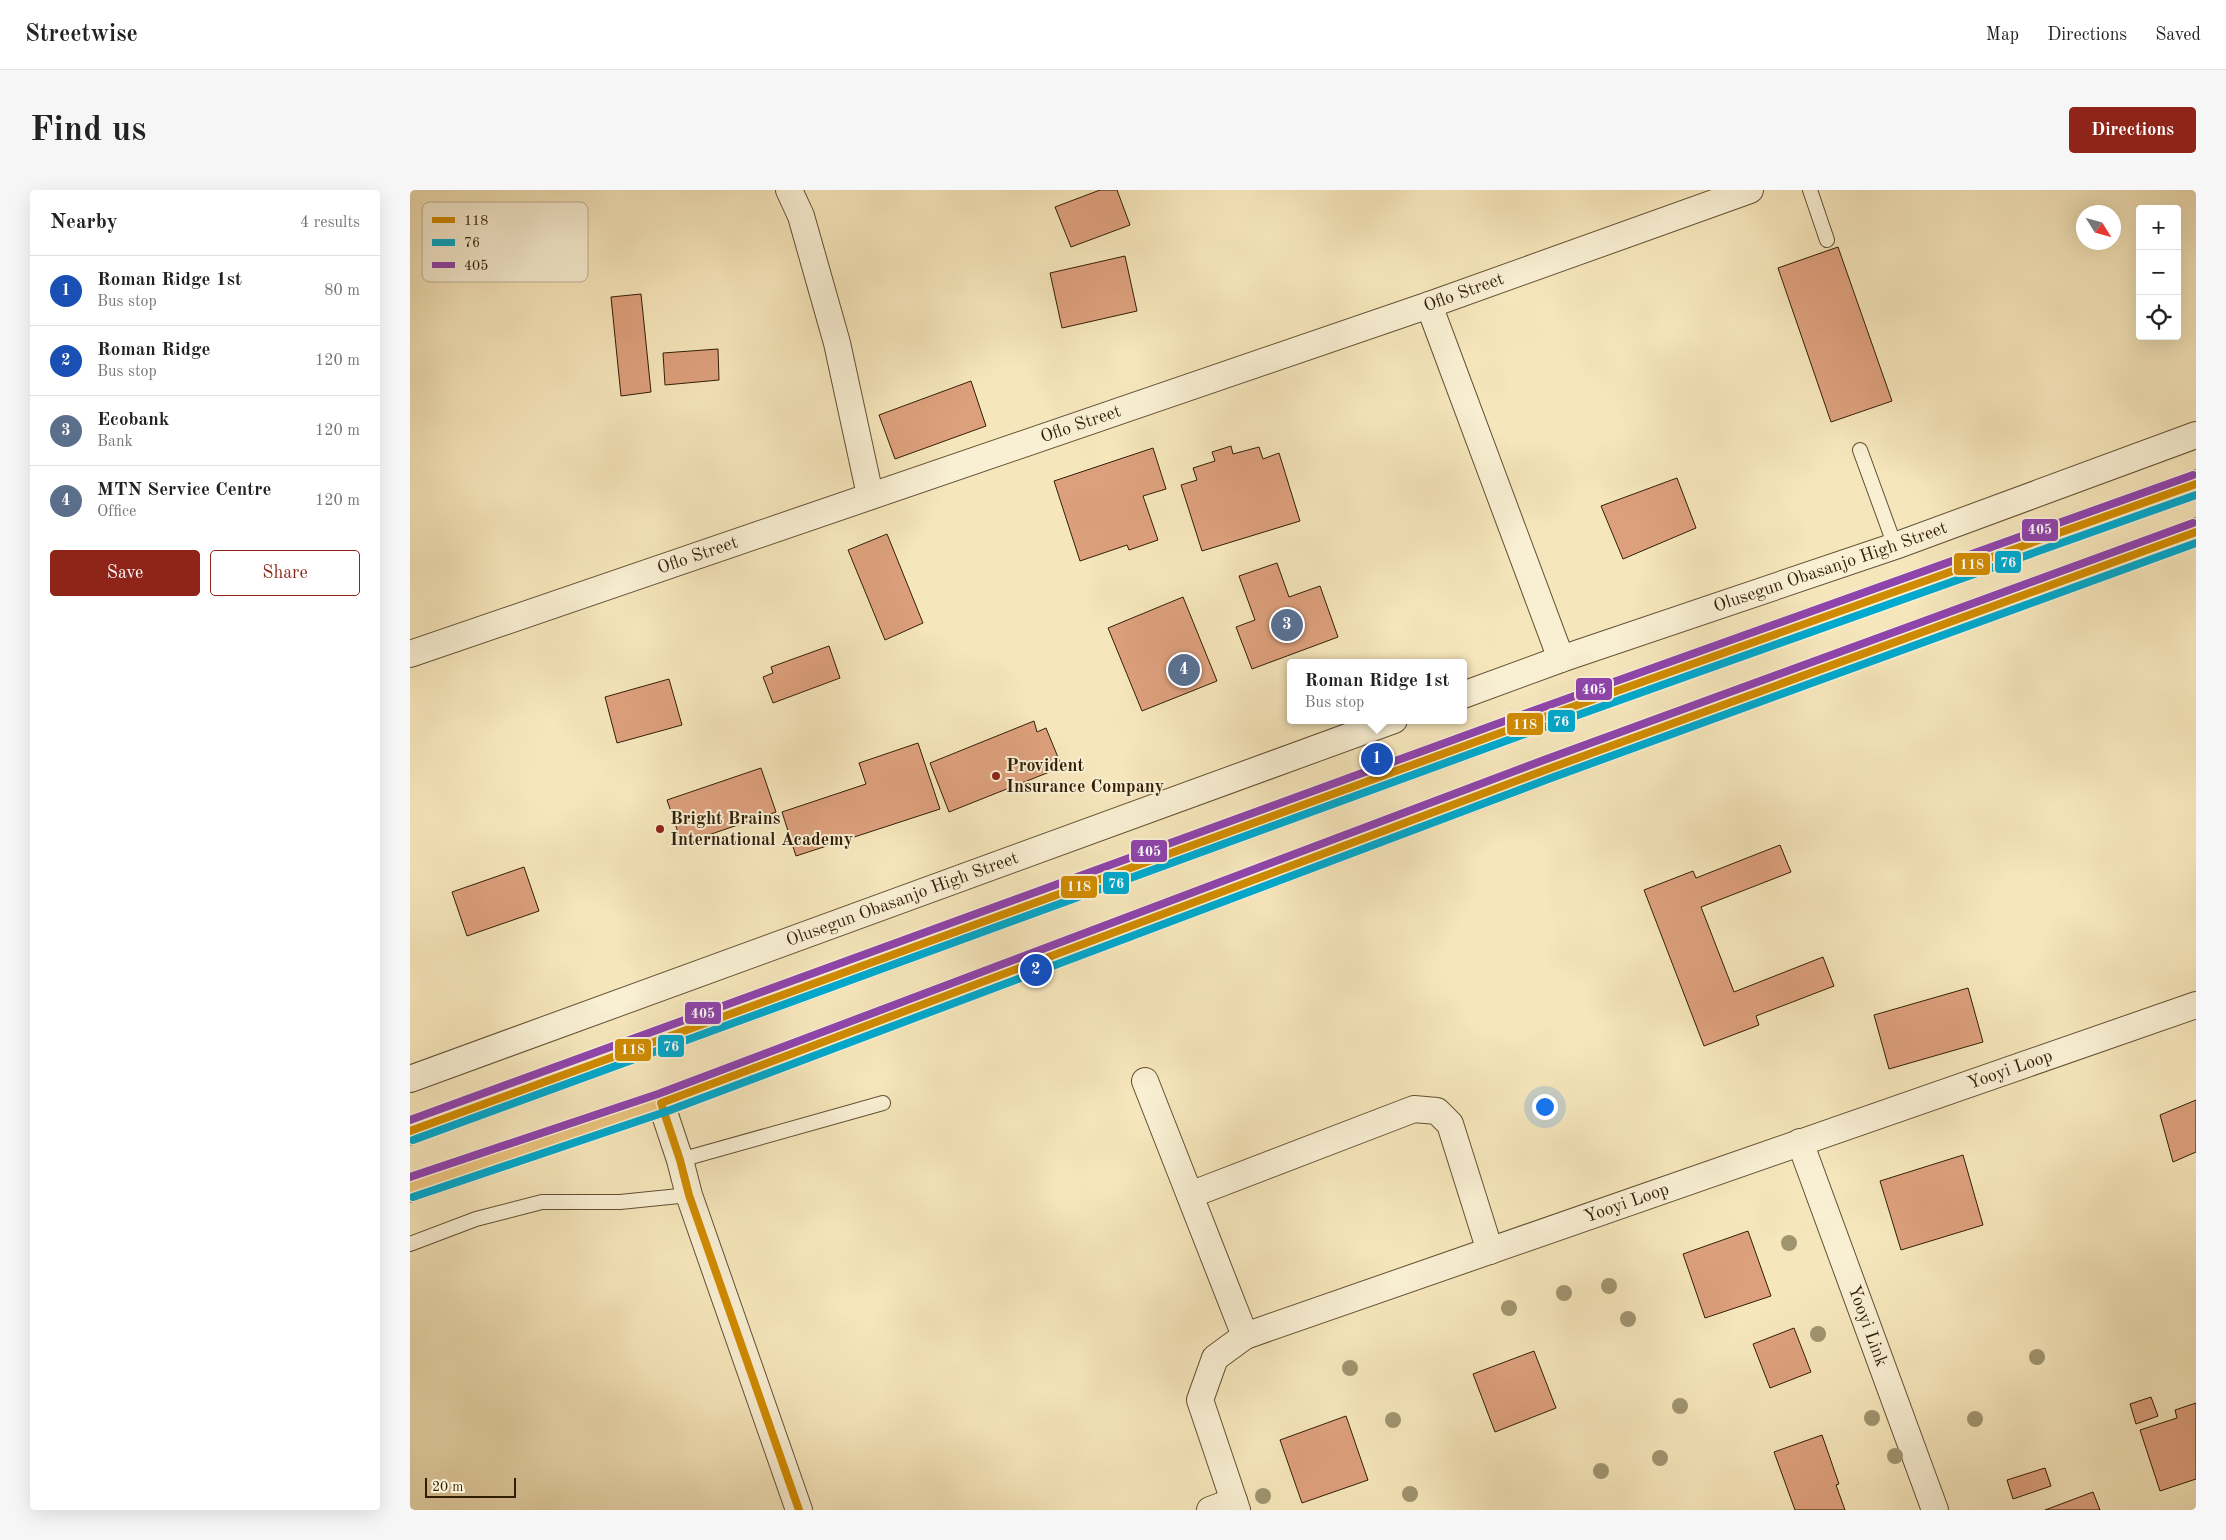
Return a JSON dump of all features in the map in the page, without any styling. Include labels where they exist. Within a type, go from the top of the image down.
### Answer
[{"type":"main road","points":[[410,1131],[1530,722],[2196,484]]},
{"type":"main road","points":[[410,1188],[660,1103],[1548,769],[2196,532]]},
{"type":"street","points":[[789,190],[801,216],[837,343],[870,496]]},
{"type":"street","name":"Oflo Street","points":[[410,654],[1429,305],[1750,190]]},
{"type":"street","points":[[1429,305],[1561,659]]},
{"type":"street","name":"Olusegun Obasanjo High Street","points":[[1467,694],[1561,659],[1895,546],[2196,435]]},
{"type":"street","name":"Olusegun Obasanjo High Street","points":[[410,1079],[1383,724]]},
{"type":"street","name":"Yooyi Loop","points":[[1236,1505],[1200,1400],[1215,1358],[1245,1336],[2196,1005]]},
{"type":"street","points":[[1145,1081],[1245,1336]]},
{"type":"street","points":[[660,1103],[799,1510]]},
{"type":"street","points":[[1190,1195],[1414,1109],[1437,1111],[1450,1124],[1490,1251]]},
{"type":"street","name":"Yooyi Link","points":[[1800,1142],[1935,1510]]},
{"type":"street","points":[[1210,1510],[1236,1505]]},
{"type":"lane","points":[[1810,190],[1827,240]]},
{"type":"lane","points":[[1860,450],[1895,546]]},
{"type":"lane","points":[[680,1160],[883,1103]]},
{"type":"lane","points":[[410,1244],[476,1219],[542,1202],[620,1202],[690,1194]]},
{"type":"building","points":[[1100,190],[1117,190],[1130,225],[1071,247],[1055,207]]},
{"type":"building","points":[[1838,247],[1892,401],[1831,422],[1778,268]]},
{"type":"building","points":[[1125,256],[1137,311],[1062,328],[1050,273]]},
{"type":"building","points":[[641,294],[651,392],[621,396],[611,297]]},
{"type":"building","points":[[718,349],[719,380],[665,385],[663,353]]},
{"type":"building","points":[[971,381],[986,426],[895,459],[879,415]]},
{"type":"building","points":[[1231,446],[1233,454],[1259,447],[1263,459],[1279,453],[1300,521],[1202,551],[1181,485],[1197,480],[1193,468],[1215,461],[1212,452]]},
{"type":"building","points":[[1153,448],[1166,489],[1143,496],[1158,540],[1129,550],[1127,545],[1080,561],[1054,481]]},
{"type":"building","points":[[1677,478],[1696,528],[1623,559],[1601,506]]},
{"type":"building","points":[[887,534],[923,623],[885,640],[848,550]]},
{"type":"building","points":[[1277,563],[1289,597],[1320,586],[1338,637],[1252,669],[1236,627],[1255,620],[1239,576]]},
{"type":"building","points":[[1183,597],[1217,681],[1142,711],[1108,628]]},
{"type":"building","points":[[829,646],[840,678],[773,703],[763,677],[773,673],[771,667]]},
{"type":"building","points":[[669,679],[682,725],[617,743],[605,697]]},
{"type":"building","points":[[1034,721],[1037,732],[1046,728],[1062,767],[949,812],[930,763]]},
{"type":"building","points":[[918,743],[940,809],[796,856],[782,812],[866,784],[859,763]]},
{"type":"building","points":[[761,768],[776,812],[682,844],[667,800]]},
{"type":"building","points":[[1780,845],[1791,872],[1701,907],[1734,992],[1823,957],[1834,986],[1756,1016],[1759,1025],[1704,1046],[1644,890],[1693,871],[1696,878]]},
{"type":"building","points":[[524,867],[539,911],[467,936],[452,892]]},
{"type":"building","points":[[1968,988],[1983,1042],[1889,1069],[1874,1015]]},
{"type":"building","points":[[2196,1100],[2196,1152],[2173,1162],[2160,1115]]},
{"type":"building","points":[[1963,1155],[1983,1225],[1901,1250],[1880,1181]]},
{"type":"building","points":[[1748,1231],[1771,1296],[1705,1318],[1683,1254]]},
{"type":"building","points":[[1794,1328],[1811,1372],[1770,1388],[1753,1344]]},
{"type":"building","points":[[1534,1351],[1556,1408],[1495,1432],[1473,1374]]},
{"type":"building","points":[[2151,1397],[2158,1416],[2136,1424],[2130,1404]]},
{"type":"building","points":[[2196,1403],[2196,1479],[2160,1491],[2140,1430],[2177,1418],[2175,1410]]},
{"type":"building","points":[[1346,1416],[1368,1480],[1302,1503],[1280,1440]]},
{"type":"building","points":[[1822,1435],[1839,1484],[1836,1485],[1845,1510],[1795,1510],[1774,1452]]},
{"type":"building","points":[[2045,1468],[2051,1486],[2013,1499],[2007,1480]]},
{"type":"building","points":[[2093,1492],[2100,1510],[2045,1510]]},
{"type":"transit line","name":"405","points":[[410,1120],[1527,713],[2193,475]]},
{"type":"transit line","name":"118","points":[[410,1131],[1530,722],[2196,484]]},
{"type":"transit line","name":"76","points":[[413,1140],[1533,731],[2196,495]]},
{"type":"transit line","name":"405","points":[[410,1177],[658,1094],[1544,760],[2193,523]]},
{"type":"transit line","name":"118","points":[[799,1510],[689,1195],[680,1160],[661,1103],[1548,769],[2196,532]]},
{"type":"transit line","name":"76","points":[[413,1197],[665,1112],[1551,778],[2196,543]]},
{"type":"place","name":"Ecobank","points":[[1287,625]]},
{"type":"place","name":"MTN Service Centre","points":[[1184,670]]},
{"type":"place","name":"Roman Ridge 1st","points":[[1377,759]]},
{"type":"place","name":"Provident Insurance Company","points":[[996,776]]},
{"type":"place","name":"Bright Brains International Academy","points":[[660,829]]},
{"type":"place","name":"Roman Ridge","points":[[1036,970]]}]
